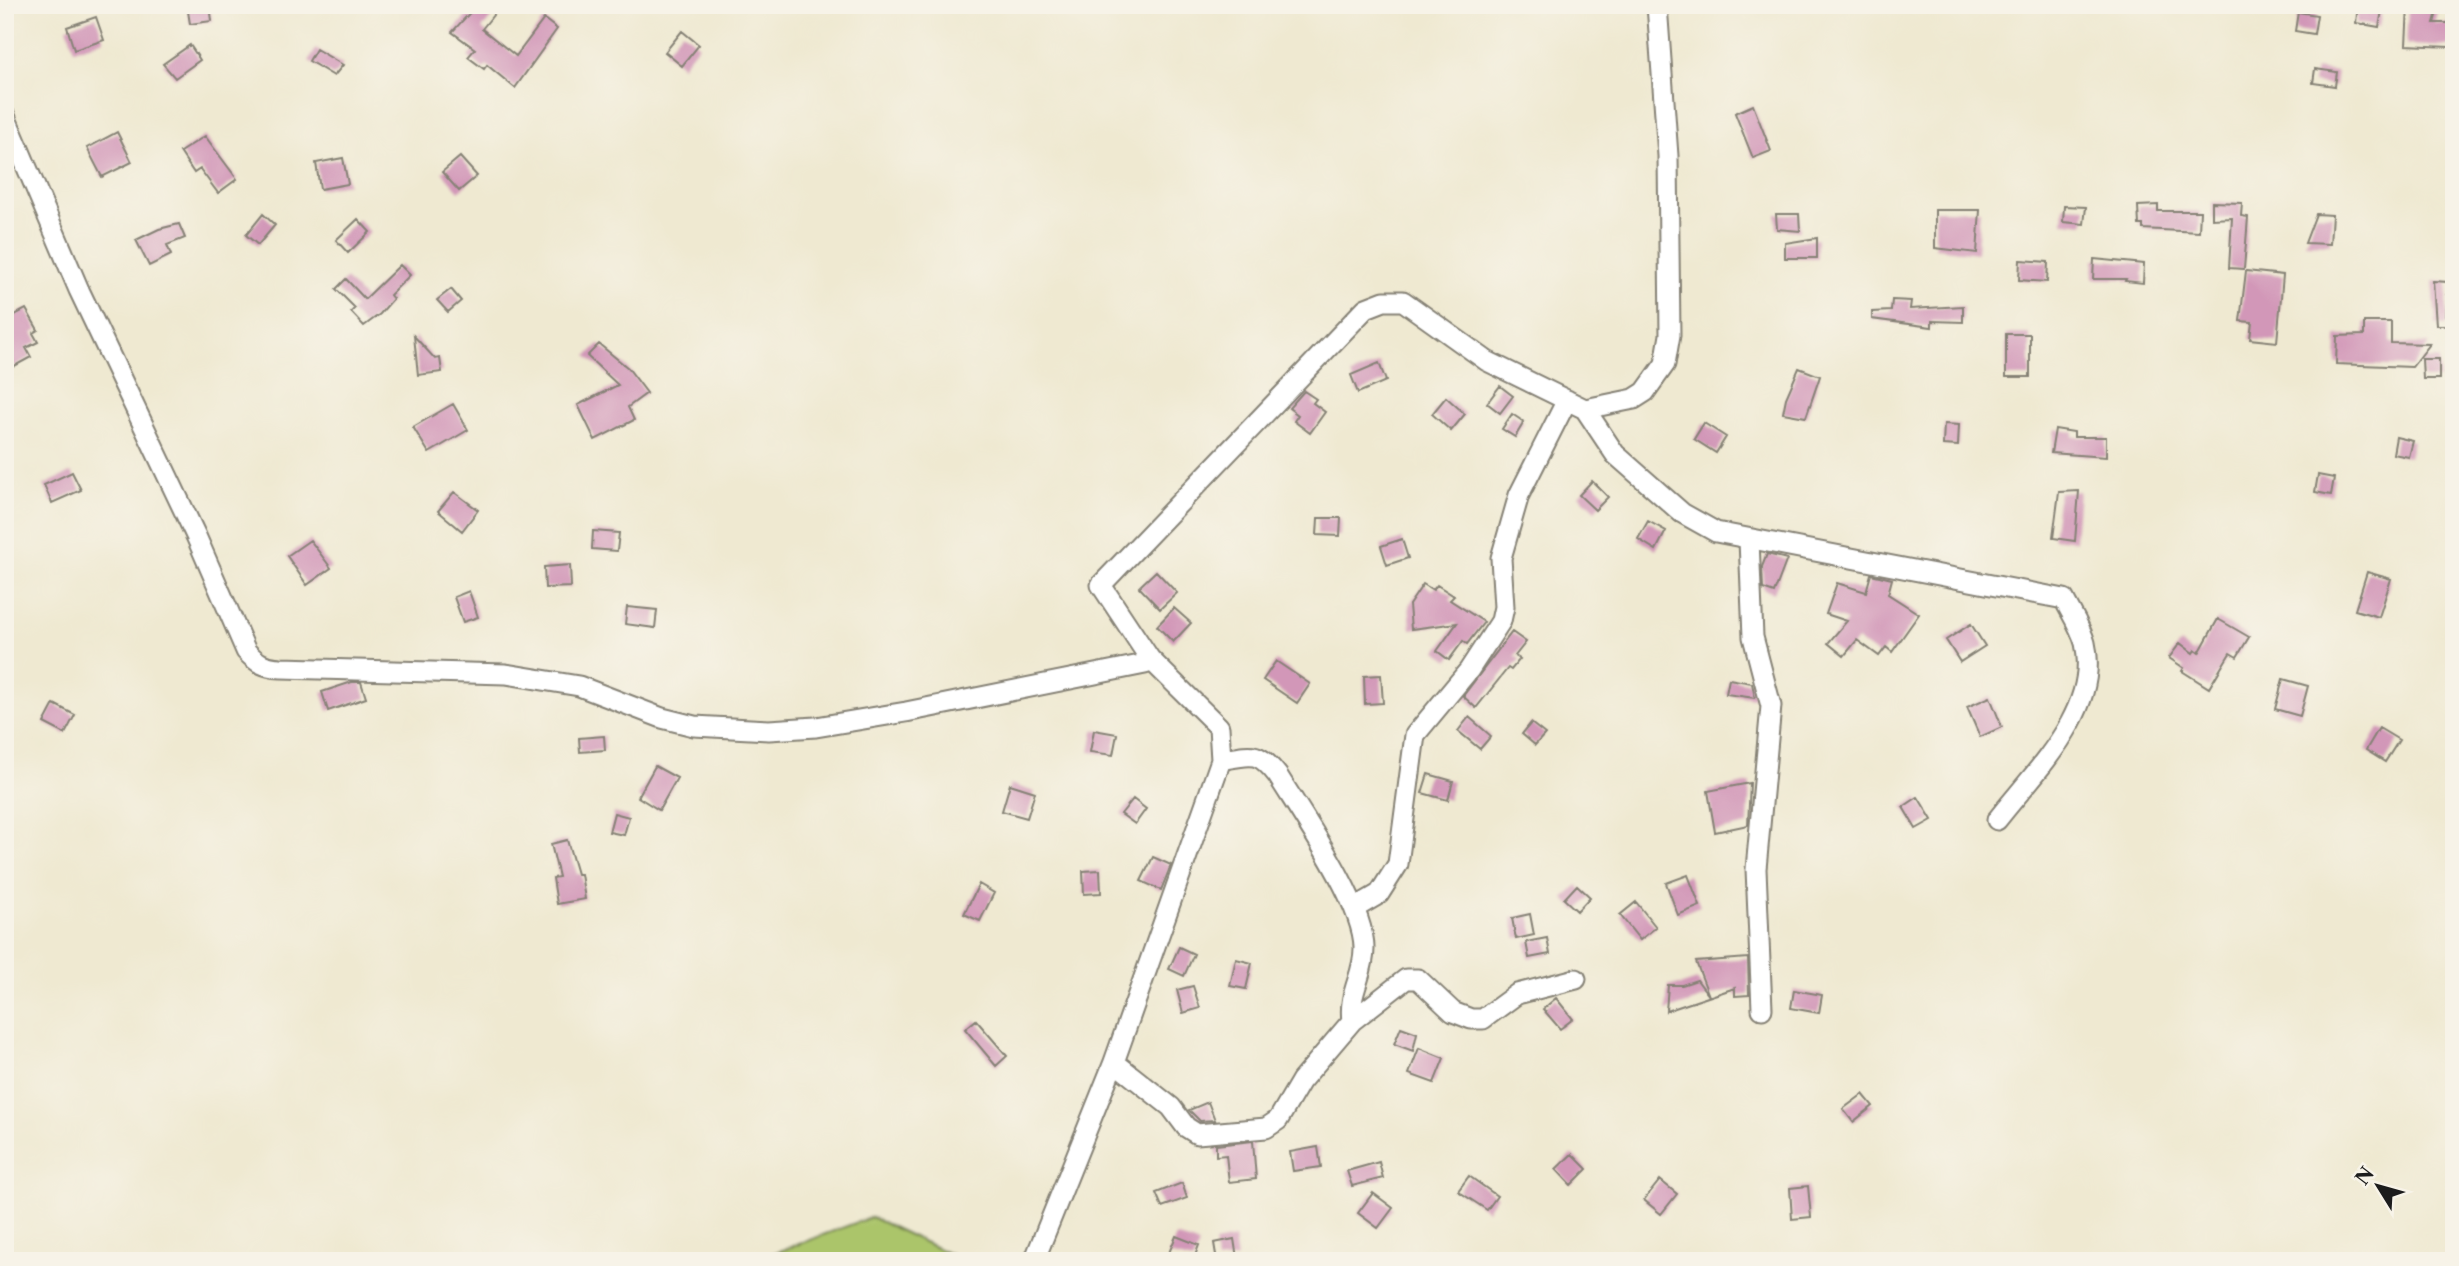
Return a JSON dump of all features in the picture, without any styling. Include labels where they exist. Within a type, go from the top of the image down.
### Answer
[{"type":"street","points":[[1585,409],[1633,399],[1645,392],[1665,364],[1670,335],[1668,156],[1657,5]]},
{"type":"street","points":[[5,116],[79,290],[197,536],[246,651],[265,667],[506,674],[579,686],[662,718],[694,726],[769,730],[816,727],[906,712],[1137,668],[1150,659]]},
{"type":"street","points":[[1034,1261],[1114,1062],[1221,760],[1219,727],[1150,659],[1101,585],[1366,308],[1384,301],[1403,301],[1486,361],[1585,409],[1615,454],[1682,513],[1716,532],[2064,599],[2085,643],[2087,682],[2063,736],[1997,820]]},
{"type":"street","points":[[1355,908],[1379,894],[1398,864],[1415,735],[1469,670],[1501,621],[1504,607],[1501,558],[1519,495],[1567,400]]},
{"type":"street","points":[[1749,540],[1753,637],[1771,706],[1756,869],[1762,1009]]},
{"type":"street","points":[[1221,760],[1250,755],[1264,758],[1284,785],[1355,908],[1364,947],[1359,977],[1351,993],[1352,1021]]},
{"type":"street","points":[[1114,1062],[1171,1107],[1186,1127],[1197,1134],[1266,1128],[1278,1120],[1301,1081],[1352,1021],[1412,978],[1418,979],[1453,1012],[1471,1019],[1483,1019],[1517,994],[1576,979]]},
{"type":"green space","points":[[871,1217],[964,1261],[753,1261]]},
{"type":"building","points":[[187,5],[210,5],[212,21],[190,24]]},
{"type":"building","points":[[477,5],[501,5],[482,29],[516,56],[544,19],[557,29],[515,88],[487,65],[484,69],[468,57],[475,49],[452,32]]},
{"type":"building","points":[[2358,5],[2383,5],[2379,27],[2356,23]]},
{"type":"building","points":[[2419,5],[2439,5],[2434,23],[2450,23],[2450,47],[2406,45],[2408,7],[2418,9]]},
{"type":"building","points":[[2298,12],[2317,15],[2314,34],[2295,31]]},
{"type":"building","points":[[96,17],[104,40],[74,50],[67,27]]},
{"type":"building","points":[[682,31],[699,45],[682,66],[665,52]]},
{"type":"building","points":[[190,45],[200,60],[175,78],[163,64]]},
{"type":"building","points":[[316,49],[343,65],[334,76],[309,61]]},
{"type":"building","points":[[2315,69],[2337,72],[2335,86],[2313,83]]},
{"type":"building","points":[[1753,105],[1771,151],[1753,158],[1735,113]]},
{"type":"building","points":[[117,132],[132,162],[102,177],[87,148]]},
{"type":"building","points":[[205,136],[237,179],[218,193],[200,169],[194,173],[180,152]]},
{"type":"building","points":[[460,157],[477,176],[459,191],[442,172]]},
{"type":"building","points":[[343,158],[348,184],[320,189],[316,163]]},
{"type":"building","points":[[2212,202],[2242,203],[2241,216],[2248,217],[2244,269],[2229,268],[2232,218],[2212,219]]},
{"type":"building","points":[[2158,205],[2158,211],[2200,211],[2199,232],[2143,229],[2143,225],[2139,225],[2138,206]]},
{"type":"building","points":[[2064,206],[2086,207],[2084,224],[2063,222]]},
{"type":"building","points":[[1935,210],[1980,210],[1977,253],[1935,248]]},
{"type":"building","points":[[263,214],[275,225],[258,245],[246,235]]},
{"type":"building","points":[[1776,214],[1799,214],[1800,231],[1777,229]]},
{"type":"building","points":[[2316,214],[2332,215],[2330,244],[2305,243]]},
{"type":"building","points":[[358,219],[370,232],[348,253],[336,240]]},
{"type":"building","points":[[179,224],[185,238],[167,245],[171,255],[149,266],[136,240],[159,229]]},
{"type":"building","points":[[1817,238],[1817,258],[1785,258],[1785,243]]},
{"type":"building","points":[[2094,259],[2144,264],[2143,283],[2125,281],[2126,279],[2093,279]]},
{"type":"building","points":[[2020,260],[2048,262],[2047,282],[2019,280]]},
{"type":"building","points":[[400,265],[410,275],[390,295],[393,299],[380,314],[364,326],[351,312],[355,308],[336,289],[346,279],[365,299]]},
{"type":"building","points":[[2246,271],[2283,275],[2277,342],[2250,339],[2252,322],[2240,321]]},
{"type":"building","points":[[2433,281],[2448,282],[2446,325],[2436,325]]},
{"type":"building","points":[[451,289],[461,301],[448,312],[437,300]]},
{"type":"building","points":[[1892,300],[1911,301],[1910,309],[1963,306],[1963,322],[1932,321],[1932,327],[1872,319],[1872,312],[1891,311]]},
{"type":"building","points":[[26,309],[38,330],[33,333],[38,342],[26,348],[31,357],[11,368],[5,358],[5,320]]},
{"type":"building","points":[[2364,322],[2391,322],[2391,343],[2430,344],[2412,367],[2336,364],[2337,336],[2364,335]]},
{"type":"building","points":[[2006,334],[2030,334],[2030,377],[2006,377]]},
{"type":"building","points":[[414,336],[435,359],[440,358],[442,372],[418,375]]},
{"type":"building","points":[[599,344],[628,368],[647,393],[628,407],[634,420],[595,440],[578,405],[618,385],[587,356]]},
{"type":"building","points":[[2422,359],[2439,359],[2439,379],[2423,379]]},
{"type":"building","points":[[1379,363],[1386,381],[1358,393],[1351,375]]},
{"type":"building","points":[[1799,368],[1820,376],[1806,417],[1783,413],[1786,398]]},
{"type":"building","points":[[1500,386],[1513,396],[1500,413],[1487,403]]},
{"type":"building","points":[[1304,391],[1316,399],[1313,403],[1325,412],[1310,433],[1294,421],[1298,415],[1289,408]]},
{"type":"building","points":[[1446,397],[1465,414],[1451,431],[1432,414]]},
{"type":"building","points":[[453,404],[468,430],[429,453],[413,427]]},
{"type":"building","points":[[1512,414],[1524,422],[1515,437],[1502,429]]},
{"type":"building","points":[[1704,423],[1726,437],[1716,453],[1694,439]]},
{"type":"building","points":[[1944,424],[1959,425],[1958,446],[1943,445]]},
{"type":"building","points":[[2055,429],[2074,432],[2074,437],[2106,437],[2106,457],[2051,453]]},
{"type":"building","points":[[2396,437],[2413,441],[2409,457],[2393,454]]},
{"type":"building","points":[[72,472],[81,490],[52,503],[44,485]]},
{"type":"building","points":[[2318,475],[2334,478],[2331,495],[2315,492]]},
{"type":"building","points":[[1592,481],[1608,497],[1595,510],[1579,495]]},
{"type":"building","points":[[2079,491],[2075,541],[2053,538],[2059,492]]},
{"type":"building","points":[[454,492],[478,510],[462,531],[438,511]]},
{"type":"building","points":[[1318,518],[1341,518],[1340,536],[1317,535]]},
{"type":"building","points":[[1648,521],[1666,531],[1656,550],[1638,539]]},
{"type":"building","points":[[593,531],[619,533],[617,551],[592,549]]},
{"type":"building","points":[[1402,539],[1408,558],[1387,565],[1381,546]]},
{"type":"building","points":[[310,540],[331,568],[307,585],[287,556]]},
{"type":"building","points":[[1767,554],[1787,559],[1774,593],[1763,589],[1762,567]]},
{"type":"building","points":[[570,565],[571,587],[545,588],[544,567]]},
{"type":"building","points":[[1156,571],[1177,593],[1160,609],[1139,587]]},
{"type":"building","points":[[2367,572],[2391,579],[2379,617],[2355,610]]},
{"type":"building","points":[[1871,574],[1892,579],[1888,594],[1919,614],[1892,652],[1886,647],[1879,656],[1857,640],[1844,656],[1828,643],[1847,621],[1826,614],[1837,583],[1866,592]]},
{"type":"building","points":[[1423,584],[1433,590],[1437,585],[1454,596],[1450,600],[1484,622],[1467,644],[1463,641],[1449,660],[1437,651],[1457,623],[1411,629],[1409,605]]},
{"type":"building","points":[[469,591],[478,617],[463,622],[454,597]]},
{"type":"building","points":[[627,607],[657,610],[655,628],[625,624]]},
{"type":"building","points":[[1174,608],[1191,623],[1173,642],[1157,626]]},
{"type":"building","points":[[2218,619],[2249,637],[2237,657],[2230,653],[2209,688],[2182,671],[2184,668],[2169,658],[2180,643],[2193,653],[2195,650],[2199,653]]},
{"type":"building","points":[[1971,624],[1985,646],[1960,662],[1946,640]]},
{"type":"building","points":[[1512,632],[1526,642],[1515,656],[1520,659],[1511,670],[1508,668],[1476,708],[1463,696]]},
{"type":"building","points":[[1276,661],[1310,684],[1297,703],[1263,680]]},
{"type":"building","points":[[1381,675],[1383,703],[1365,704],[1364,676]]},
{"type":"building","points":[[1729,679],[1752,683],[1755,698],[1726,694]]},
{"type":"building","points":[[2283,679],[2308,686],[2300,716],[2275,709]]},
{"type":"building","points":[[352,682],[361,682],[366,698],[328,711],[322,692]]},
{"type":"building","points":[[1990,697],[2002,727],[1980,737],[1967,707]]},
{"type":"building","points":[[54,704],[75,715],[65,734],[44,723]]},
{"type":"building","points":[[1469,717],[1491,736],[1480,749],[1458,731]]},
{"type":"building","points":[[1531,723],[1545,734],[1535,745],[1522,734]]},
{"type":"building","points":[[2379,728],[2399,740],[2385,762],[2366,750]]},
{"type":"building","points":[[1094,730],[1117,734],[1113,755],[1090,752]]},
{"type":"building","points":[[604,736],[605,750],[580,752],[579,738]]},
{"type":"building","points":[[655,766],[677,778],[659,810],[638,797]]},
{"type":"building","points":[[1428,774],[1453,781],[1448,800],[1422,793]]},
{"type":"building","points":[[1750,783],[1748,825],[1715,832],[1708,791]]},
{"type":"building","points":[[1010,784],[1035,792],[1027,818],[1002,811]]},
{"type":"building","points":[[1918,797],[1932,820],[1916,829],[1903,807]]},
{"type":"building","points":[[1133,799],[1146,809],[1135,824],[1121,814]]},
{"type":"building","points":[[614,813],[629,817],[624,835],[609,832]]},
{"type":"building","points":[[567,840],[577,874],[581,874],[585,899],[557,904],[553,878],[559,877],[551,844]]},
{"type":"building","points":[[1153,857],[1171,865],[1161,890],[1141,881]]},
{"type":"building","points":[[1100,870],[1101,893],[1084,894],[1083,871]]},
{"type":"building","points":[[1688,875],[1700,906],[1678,915],[1666,883]]},
{"type":"building","points":[[979,884],[994,893],[980,921],[964,914]]},
{"type":"building","points":[[1577,885],[1590,897],[1577,911],[1564,899]]},
{"type":"building","points":[[1636,902],[1656,927],[1640,940],[1620,915]]},
{"type":"building","points":[[1530,914],[1534,935],[1516,939],[1512,918]]},
{"type":"building","points":[[1547,938],[1550,954],[1529,958],[1526,942]]},
{"type":"building","points":[[1179,947],[1194,954],[1184,976],[1169,969]]},
{"type":"building","points":[[1748,958],[1749,995],[1735,996],[1735,988],[1666,1011],[1668,985],[1682,985],[1697,980],[1709,996],[1696,962]]},
{"type":"building","points":[[1236,959],[1252,963],[1246,989],[1230,986]]},
{"type":"building","points":[[1193,986],[1200,1008],[1183,1013],[1177,990]]},
{"type":"building","points":[[1794,990],[1822,995],[1819,1013],[1791,1008]]},
{"type":"building","points":[[1556,998],[1573,1019],[1560,1029],[1543,1009]]},
{"type":"building","points":[[976,1020],[1007,1056],[996,1066],[965,1029]]},
{"type":"building","points":[[1401,1027],[1417,1033],[1413,1051],[1394,1044]]},
{"type":"building","points":[[1419,1048],[1444,1058],[1434,1083],[1409,1074]]},
{"type":"building","points":[[1863,1094],[1873,1106],[1853,1122],[1843,1109]]},
{"type":"building","points":[[1208,1102],[1215,1120],[1200,1121],[1189,1110]]},
{"type":"building","points":[[1253,1141],[1256,1179],[1229,1182],[1226,1155],[1216,1156],[1216,1145]]},
{"type":"building","points":[[1318,1147],[1321,1167],[1293,1171],[1290,1152]]},
{"type":"building","points":[[1572,1154],[1587,1169],[1571,1185],[1556,1169]]},
{"type":"building","points":[[1379,1162],[1383,1178],[1352,1186],[1347,1171]]},
{"type":"building","points":[[1469,1176],[1497,1196],[1487,1210],[1458,1191]]},
{"type":"building","points":[[1660,1180],[1677,1194],[1661,1214],[1644,1200]]},
{"type":"building","points":[[1182,1183],[1187,1198],[1162,1207],[1156,1193]]},
{"type":"building","points":[[1808,1186],[1811,1217],[1792,1219],[1790,1188]]},
{"type":"building","points":[[1373,1193],[1393,1208],[1378,1228],[1358,1213]]},
{"type":"building","points":[[1176,1236],[1199,1245],[1193,1261],[1168,1255]]},
{"type":"building","points":[[1234,1239],[1237,1258],[1217,1261],[1214,1243]]}]
